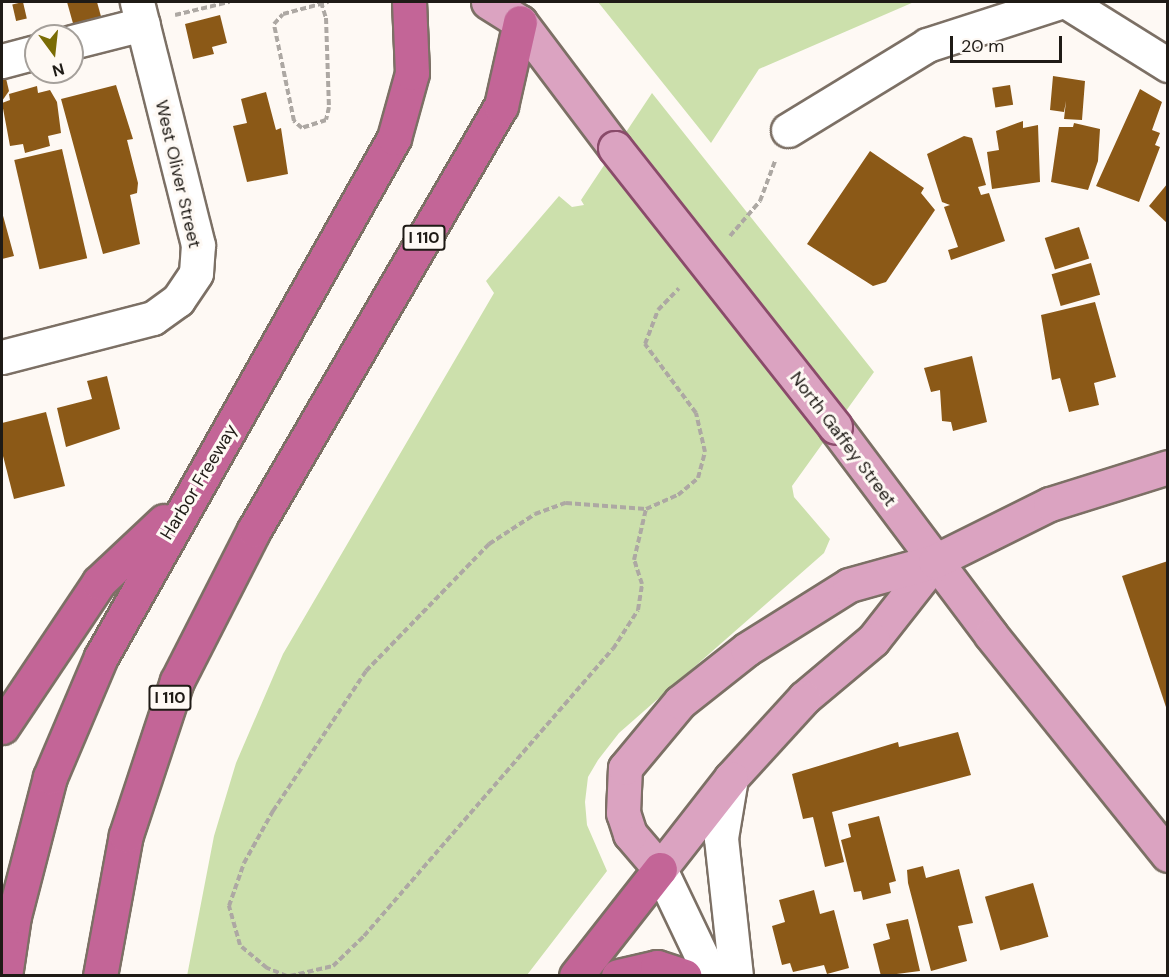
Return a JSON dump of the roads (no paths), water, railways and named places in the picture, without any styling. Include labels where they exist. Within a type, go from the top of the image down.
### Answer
[{"type":"highway","name":"Harbor Freeway","points":[[5,975],[32,844],[61,747],[100,657],[394,138],[412,73],[409,2]]},
{"type":"highway","name":"I 110","points":[[100,975],[126,835],[177,681],[254,530],[501,106],[520,12]]},
{"type":"highway","points":[[2,727],[99,582],[193,493]]},
{"type":"highway","points":[[576,975],[660,869]]},
{"type":"highway","points":[[618,975],[657,967],[685,975]]},
{"type":"main road","name":"North Gaffey Street","points":[[488,2],[520,12],[615,148],[836,427],[935,561],[1167,855]]},
{"type":"main road","points":[[935,561],[873,639],[804,698],[731,778],[660,869],[630,834],[624,813],[625,768],[639,744],[680,702],[747,649],[849,585],[935,561],[1050,504],[1167,467]]},
{"type":"street","points":[[788,130],[927,45],[1060,2]]},
{"type":"street","points":[[1067,2],[1167,64]]},
{"type":"street","points":[[84,37],[140,13]]},
{"type":"street","name":"West Oliver Street","points":[[2,357],[153,318],[178,300],[195,273],[198,244],[140,13]]},
{"type":"street","points":[[2,61],[24,55]]},
{"type":"street","points":[[731,778],[721,838],[736,975]]},
{"type":"street","points":[[660,869],[711,975]]}]
